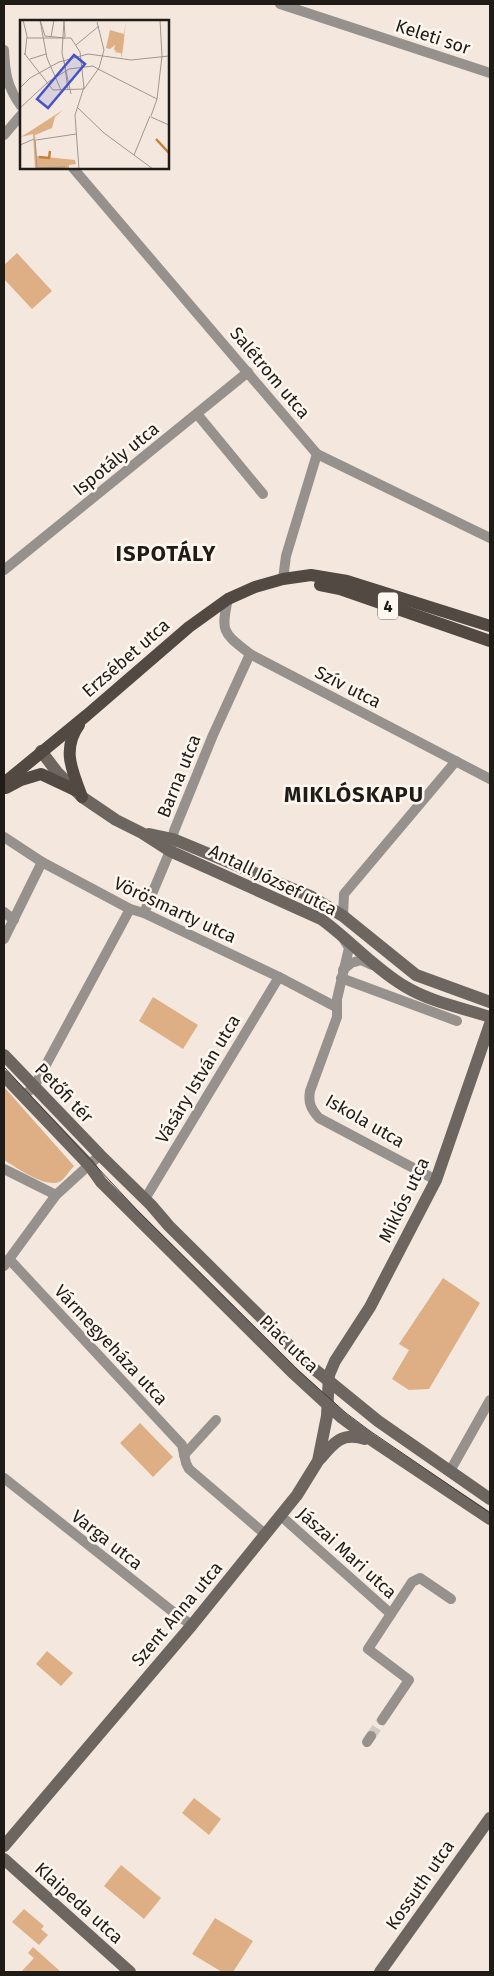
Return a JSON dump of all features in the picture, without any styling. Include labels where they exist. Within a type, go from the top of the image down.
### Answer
[{"type":"main road","name":"Erzsébet utca","points":[[4,783],[186,630],[228,599],[255,587],[283,579],[312,575],[346,581],[490,626]]},
{"type":"main road","name":"Erzsébet utca","points":[[283,579],[340,589],[490,641]]},
{"type":"main road","points":[[79,794],[71,764],[69,744],[75,731],[87,715]]},
{"type":"main road","points":[[4,789],[34,774],[40,774],[79,794]]},
{"type":"street","name":"Keleti sor","points":[[280,4],[490,73]]},
{"type":"street","points":[[4,50],[5,71],[12,93],[20,105]]},
{"type":"street","points":[[4,135],[20,116]]},
{"type":"street","name":"Salétrom utca","points":[[74,169],[318,454],[490,538]]},
{"type":"street","name":"Ispotály utca","points":[[4,570],[248,372]]},
{"type":"street","points":[[197,414],[263,494]]},
{"type":"street","points":[[283,579],[286,556],[318,454]]},
{"type":"street","name":"Szív utca","points":[[228,599],[223,624],[227,635],[250,654],[490,780]]},
{"type":"street","name":"Barna utca","points":[[144,913],[171,845],[174,831],[250,654]]},
{"type":"street","name":"Antall József utca","points":[[41,751],[79,794],[116,820],[171,845],[310,896],[344,916],[416,975],[490,1002]]},
{"type":"street","points":[[344,916],[344,894],[456,761]]},
{"type":"street","name":"Vörösmarty utca","points":[[4,837],[42,862],[130,909],[144,913],[279,977],[336,1007]]},
{"type":"street","name":"Antall József utca","points":[[171,845],[321,919],[340,932],[398,982],[420,994],[490,1017]]},
{"type":"street","points":[[4,939],[42,862]]},
{"type":"street","points":[[23,1096],[34,1087],[130,909]]},
{"type":"street","points":[[4,912],[14,920]]},
{"type":"street","points":[[336,1007],[349,948],[340,932]]},
{"type":"street","points":[[342,974],[350,963],[361,960],[381,969]]},
{"type":"street","points":[[342,974],[457,1021]]},
{"type":"street","name":"Vásáry István utca","points":[[145,1199],[279,977]]},
{"type":"street","name":"Iskola utca","points":[[336,1007],[337,1017],[310,1091],[308,1101],[312,1109],[319,1118],[436,1180]]},
{"type":"street","name":"Miklós utca","points":[[324,1378],[370,1306],[436,1180],[490,1024]]},
{"type":"street","name":"Petőfi tér","points":[[4,1055],[100,1155]]},
{"type":"street","name":"Petőfi tér","points":[[4,1076],[89,1165]]},
{"type":"street","points":[[7,1262],[56,1195],[100,1155]]},
{"type":"street","name":"Piac utca","points":[[100,1155],[145,1199],[176,1233],[324,1378],[378,1421],[490,1499]]},
{"type":"street","name":"Piac utca","points":[[89,1165],[113,1195],[296,1376],[328,1405],[373,1441],[490,1519]]},
{"type":"street","points":[[4,1169],[56,1195]]},
{"type":"street","name":"Vármegyeháza utca","points":[[7,1262],[183,1450],[189,1469],[265,1534]]},
{"type":"street","points":[[296,1376],[324,1378]]},
{"type":"street","name":"Szent Anna utca","points":[[4,1846],[192,1625],[297,1495],[318,1461],[328,1405],[324,1378]]},
{"type":"street","points":[[450,1470],[490,1400]]},
{"type":"street","points":[[183,1450],[216,1420]]},
{"type":"street","points":[[318,1461],[334,1442],[347,1436],[352,1435],[373,1441]]},
{"type":"street","name":"Varga utca","points":[[4,1478],[192,1625]]},
{"type":"street","name":"Jászai Mari utca","points":[[281,1516],[391,1614]]},
{"type":"street","points":[[382,1720],[409,1680],[368,1649],[412,1582],[420,1578],[451,1599]]},
{"type":"street","name":"Kossuth utca","points":[[380,1972],[490,1818]]},
{"type":"street","name":"Klaipeda utca","points":[[4,1859],[130,1972]]},
{"type":"shaded area","points":[[17,253],[52,291],[32,309],[4,279],[4,265]]},
{"type":"shaded area","points":[[153,997],[198,1025],[183,1049],[139,1021]]},
{"type":"shaded area","points":[[4,1087],[74,1166],[61,1181],[55,1183],[40,1180],[4,1160]]},
{"type":"shaded area","points":[[443,1278],[480,1303],[429,1389],[409,1390],[392,1379],[409,1350],[399,1344]]},
{"type":"shaded area","points":[[140,1423],[173,1457],[153,1477],[120,1443]]},
{"type":"shaded area","points":[[47,1651],[73,1673],[61,1686],[36,1664]]},
{"type":"shaded area","points":[[194,1798],[221,1819],[209,1835],[182,1813]]},
{"type":"shaded area","points":[[121,1865],[161,1898],[144,1919],[104,1886]]},
{"type":"shaded area","points":[[24,1909],[44,1926],[41,1929],[48,1935],[39,1945],[12,1922]]},
{"type":"shaded area","points":[[215,1918],[253,1941],[233,1972],[222,1972],[192,1954]]},
{"type":"shaded area","points":[[33,1947],[61,1972],[21,1972],[34,1958],[28,1953]]},
{"type":"tunnel","points":[[371,1736],[382,1720]]},
{"type":"tram line","points":[[4,1067],[137,1210],[300,1372],[346,1413],[370,1431],[490,1513]]},
{"type":"district","name":"ISPOTÁLY","points":[[166,553]]},
{"type":"district","name":"MIKLÓSKAPU","points":[[354,794]]}]
